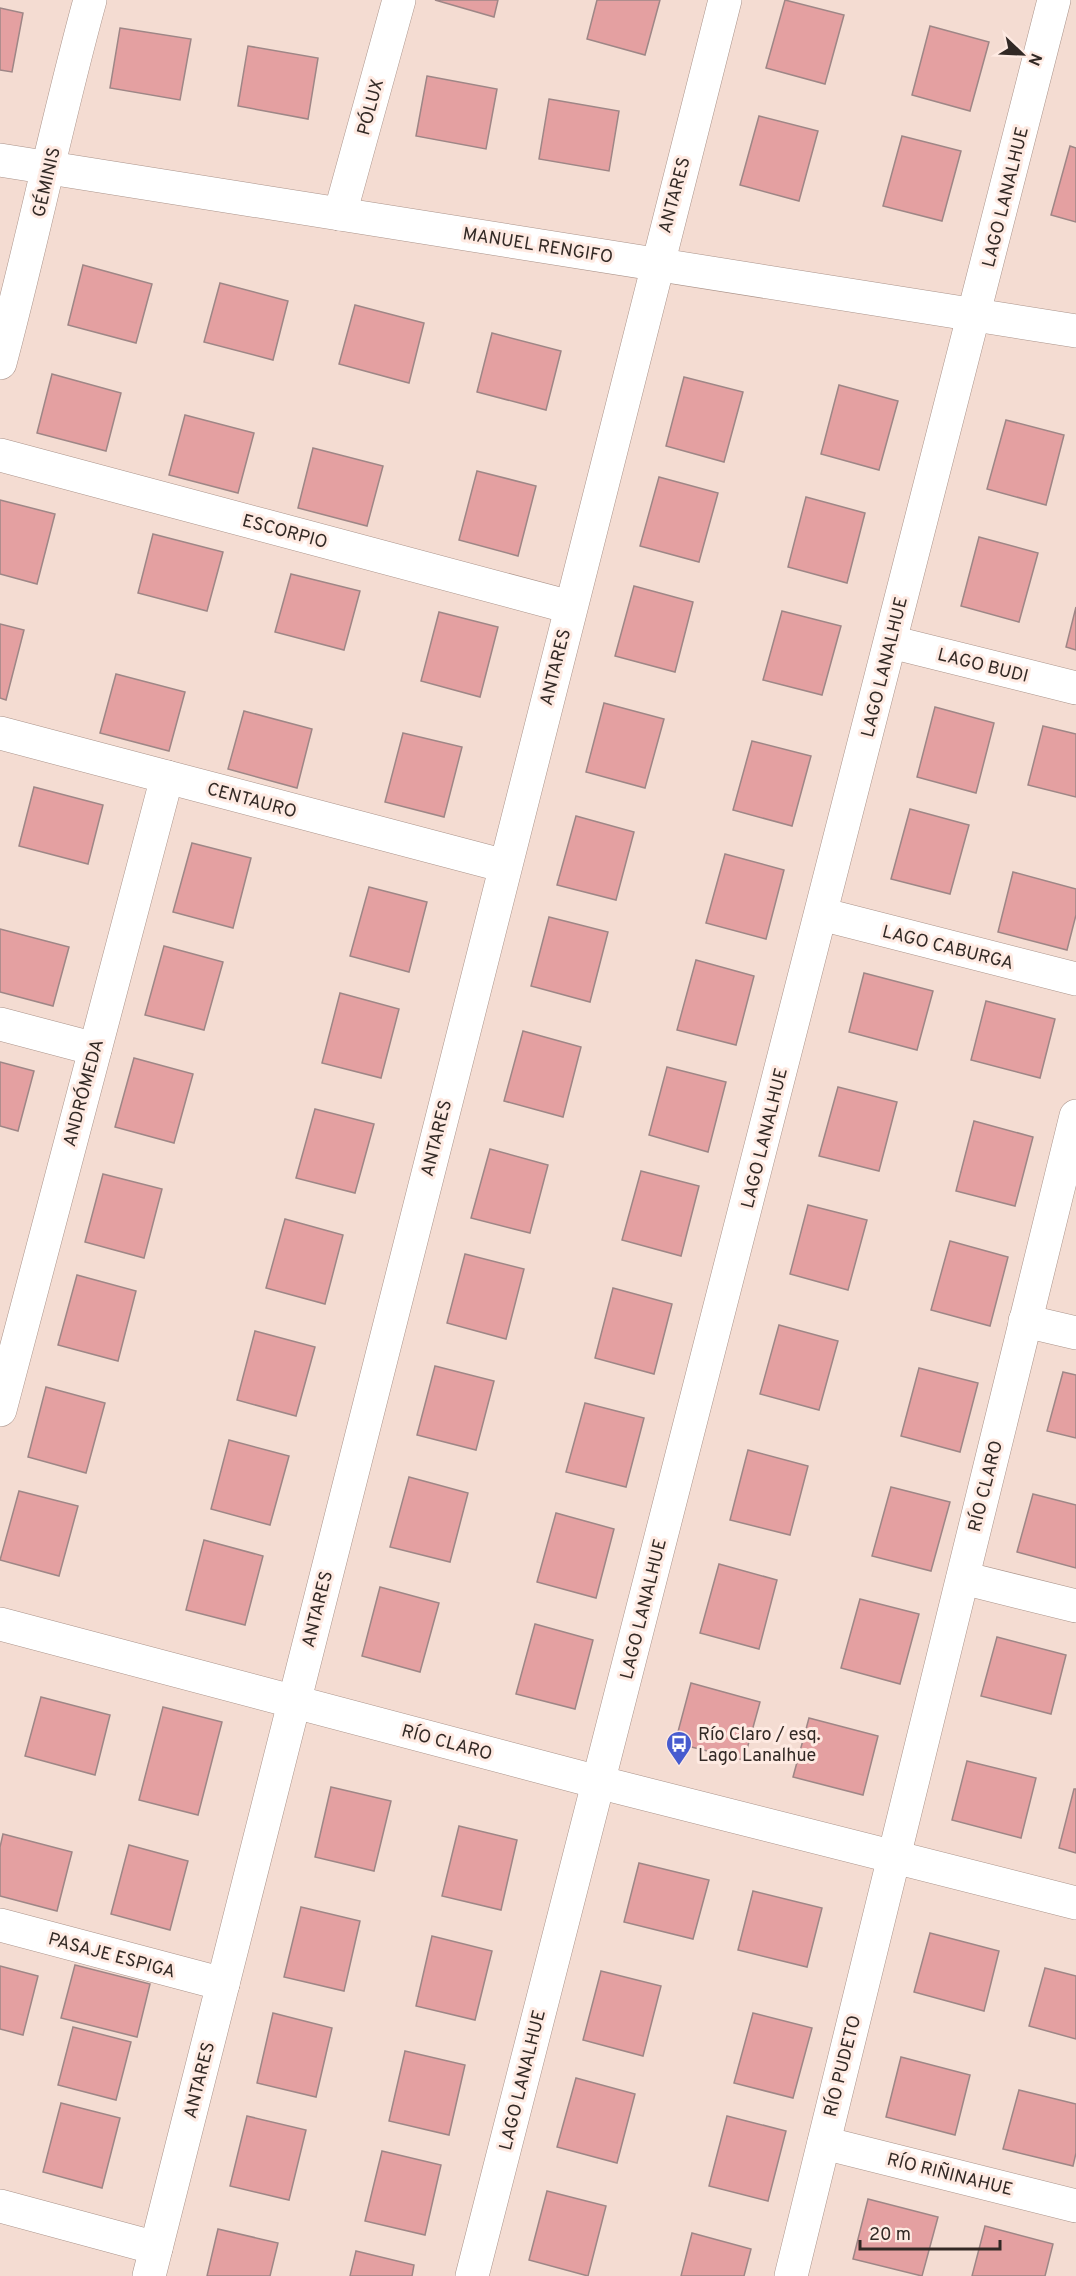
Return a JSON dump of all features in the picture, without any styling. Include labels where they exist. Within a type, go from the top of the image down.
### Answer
[{"type":"street","name":"GÉMINIS","points":[[0,363],[49,167],[69,74],[90,0]]},
{"type":"street","name":"PÓLUX","points":[[340,214],[399,0]]},
{"type":"street","name":"ANTARES","points":[[153,2262],[725,0]]},
{"type":"street","name":"LAGO LANALHUE","points":[[472,2276],[1054,0]]},
{"type":"street","name":"MANUEL RENGIFO","points":[[0,160],[1076,331]]},
{"type":"street","name":"ESCORPIO","points":[[0,455],[570,607]]},
{"type":"street","name":"LAGO BUDI","points":[[891,642],[1076,688]]},
{"type":"street","name":"CENTAURO","points":[[0,733],[505,866]]},
{"type":"street","name":"ANDRÓMEDA","points":[[0,1410],[13,1310],[95,1049],[167,777]]},
{"type":"street","name":"LAGO CABURGA","points":[[821,914],[1076,979]]},
{"type":"street","points":[[0,1024],[95,1049]]},
{"type":"street","name":"RÍO CLARO","points":[[894,1857],[1076,1116]]},
{"type":"street","points":[[1025,1321],[1076,1333]]},
{"type":"street","points":[[963,1578],[1076,1606]]},
{"type":"street","name":"RÍO CLARO","points":[[0,1624],[598,1782],[1076,1903]]},
{"type":"street","name":"RÍO PUDETO","points":[[791,2276],[894,1857]]},
{"type":"street","name":"PASAJE ESPIGA","points":[[0,1925],[223,1984]]},
{"type":"street","name":"RÍO RIÑINAHUE","points":[[824,2143],[1076,2206]]},
{"type":"street","points":[[0,2206],[153,2262]]},
{"type":"building","points":[[435,0],[498,0],[494,17]]},
{"type":"building","points":[[597,0],[660,0],[645,55],[587,39]]},
{"type":"building","points":[[785,0],[844,15],[825,84],[766,68]]},
{"type":"building","points":[[0,8],[23,13],[12,72],[0,70]]},
{"type":"building","points":[[930,26],[989,42],[970,111],[912,95]]},
{"type":"building","points":[[120,28],[191,39],[180,100],[110,88]]},
{"type":"building","points":[[248,46],[318,58],[308,119],[238,106]]},
{"type":"building","points":[[427,76],[497,89],[486,149],[416,136]]},
{"type":"building","points":[[549,99],[619,111],[609,171],[539,159]]},
{"type":"building","points":[[759,116],[818,131],[799,201],[740,185]]},
{"type":"building","points":[[902,136],[961,151],[942,221],[883,206]]},
{"type":"building","points":[[1070,146],[1076,148],[1076,222],[1051,215]]},
{"type":"building","points":[[83,265],[152,284],[136,343],[68,325]]},
{"type":"building","points":[[220,283],[288,301],[273,360],[204,342]]},
{"type":"building","points":[[355,305],[424,323],[409,383],[339,364]]},
{"type":"building","points":[[492,333],[561,351],[546,410],[477,392]]},
{"type":"building","points":[[52,374],[121,393],[106,451],[37,433]]},
{"type":"building","points":[[684,377],[743,392],[724,462],[666,446]]},
{"type":"building","points":[[839,385],[898,401],[879,470],[821,454]]},
{"type":"building","points":[[185,415],[254,433],[238,493],[169,475]]},
{"type":"building","points":[[1006,420],[1064,435],[1046,505],[987,489]]},
{"type":"building","points":[[313,448],[383,466],[367,526],[298,508]]},
{"type":"building","points":[[477,471],[536,486],[518,556],[459,540]]},
{"type":"building","points":[[659,477],[718,493],[699,562],[640,546]]},
{"type":"building","points":[[806,497],[865,513],[847,583],[788,567]]},
{"type":"building","points":[[0,500],[55,514],[37,584],[0,574]]},
{"type":"building","points":[[153,534],[223,552],[207,611],[138,593]]},
{"type":"building","points":[[979,537],[1038,553],[1019,622],[961,606]]},
{"type":"building","points":[[291,574],[360,591],[344,650],[275,632]]},
{"type":"building","points":[[634,586],[693,602],[675,672],[615,656]]},
{"type":"building","points":[[1076,607],[1076,650],[1066,647]]},
{"type":"building","points":[[782,611],[841,626],[822,695],[763,680]]},
{"type":"building","points":[[439,612],[498,627],[480,697],[421,681]]},
{"type":"building","points":[[0,624],[24,630],[6,700],[0,698]]},
{"type":"building","points":[[116,674],[185,692],[169,751],[100,733]]},
{"type":"building","points":[[604,703],[664,719],[645,788],[586,772]]},
{"type":"building","points":[[935,707],[994,723],[976,793],[917,777]]},
{"type":"building","points":[[244,711],[312,729],[297,788],[228,769]]},
{"type":"building","points":[[1043,726],[1076,734],[1076,797],[1028,785]]},
{"type":"building","points":[[403,733],[462,747],[444,817],[385,802]]},
{"type":"building","points":[[752,741],[811,756],[792,826],[733,810]]},
{"type":"building","points":[[34,787],[103,805],[88,864],[19,846]]},
{"type":"building","points":[[910,809],[969,825],[950,894],[891,879]]},
{"type":"building","points":[[576,816],[634,832],[616,900],[557,885]]},
{"type":"building","points":[[192,843],[251,858],[233,928],[173,912]]},
{"type":"building","points":[[725,854],[784,870],[766,939],[706,923]]},
{"type":"building","points":[[1013,872],[1076,889],[1076,915],[1067,950],[998,932]]},
{"type":"building","points":[[369,887],[427,902],[409,972],[350,956]]},
{"type":"building","points":[[549,917],[608,932],[590,1002],[531,986]]},
{"type":"building","points":[[0,929],[69,947],[53,1006],[0,992]]},
{"type":"building","points":[[164,946],[223,962],[204,1030],[145,1015]]},
{"type":"building","points":[[696,960],[754,976],[736,1045],[677,1030]]},
{"type":"building","points":[[864,973],[933,991],[917,1050],[849,1032]]},
{"type":"building","points":[[340,993],[399,1009],[381,1078],[322,1063]]},
{"type":"building","points":[[986,1001],[1055,1019],[1040,1078],[971,1060]]},
{"type":"building","points":[[523,1031],[581,1047],[563,1117],[504,1101]]},
{"type":"building","points":[[134,1058],[193,1074],[174,1143],[115,1127]]},
{"type":"building","points":[[0,1062],[34,1071],[18,1131],[0,1126]]},
{"type":"building","points":[[667,1067],[726,1082],[708,1152],[649,1135]]},
{"type":"building","points":[[838,1087],[897,1102],[879,1171],[819,1156]]},
{"type":"building","points":[[315,1109],[374,1124],[355,1193],[296,1178]]},
{"type":"building","points":[[974,1121],[1033,1137],[1015,1206],[956,1191]]},
{"type":"building","points":[[490,1149],[548,1165],[530,1233],[471,1218]]},
{"type":"building","points":[[641,1171],[699,1186],[681,1256],[622,1240]]},
{"type":"building","points":[[103,1174],[162,1189],[144,1258],[85,1242]]},
{"type":"building","points":[[808,1205],[867,1220],[848,1290],[790,1274]]},
{"type":"building","points":[[285,1219],[343,1235],[325,1304],[266,1288]]},
{"type":"building","points":[[950,1241],[1008,1257],[990,1326],[931,1310]]},
{"type":"building","points":[[465,1254],[524,1269],[506,1339],[447,1323]]},
{"type":"building","points":[[77,1275],[136,1291],[118,1361],[58,1345]]},
{"type":"building","points":[[613,1288],[672,1304],[654,1374],[595,1358]]},
{"type":"building","points":[[779,1325],[838,1341],[819,1410],[760,1394]]},
{"type":"building","points":[[255,1331],[315,1347],[296,1416],[237,1400]]},
{"type":"building","points":[[435,1366],[494,1381],[476,1450],[417,1435]]},
{"type":"building","points":[[919,1368],[978,1383],[960,1452],[901,1436]]},
{"type":"building","points":[[1063,1372],[1076,1375],[1076,1438],[1047,1431]]},
{"type":"building","points":[[46,1387],[105,1403],[86,1473],[28,1457]]},
{"type":"building","points":[[585,1403],[644,1418],[626,1487],[566,1472]]},
{"type":"building","points":[[229,1440],[289,1456],[270,1525],[211,1509]]},
{"type":"building","points":[[748,1450],[808,1466],[790,1535],[730,1520]]},
{"type":"building","points":[[409,1477],[468,1493],[450,1562],[390,1547]]},
{"type":"building","points":[[891,1487],[950,1502],[931,1571],[872,1556]]},
{"type":"building","points":[[19,1491],[78,1506],[59,1576],[0,1560]]},
{"type":"building","points":[[1033,1494],[1076,1505],[1076,1568],[1017,1552]]},
{"type":"building","points":[[556,1513],[614,1529],[596,1598],[537,1582]]},
{"type":"building","points":[[204,1540],[263,1556],[245,1625],[186,1610]]},
{"type":"building","points":[[719,1564],[777,1580],[759,1649],[700,1633]]},
{"type":"building","points":[[380,1587],[439,1603],[420,1672],[362,1656]]},
{"type":"building","points":[[860,1599],[919,1614],[900,1684],[841,1668]]},
{"type":"building","points":[[535,1624],[593,1640],[575,1709],[516,1694]]},
{"type":"building","points":[[997,1637],[1066,1655],[1051,1714],[981,1696]]},
{"type":"building","points":[[691,1683],[760,1702],[744,1760],[675,1743]]},
{"type":"building","points":[[41,1697],[110,1715],[95,1775],[25,1756]]},
{"type":"building","points":[[163,1707],[222,1722],[198,1815],[139,1800]]},
{"type":"building","points":[[809,1718],[878,1736],[863,1795],[793,1777]]},
{"type":"building","points":[[967,1761],[1036,1778],[1021,1838],[952,1820]]},
{"type":"building","points":[[331,1787],[391,1801],[374,1871],[315,1857]]},
{"type":"building","points":[[1074,1789],[1076,1789],[1076,1853],[1059,1848]]},
{"type":"building","points":[[459,1826],[517,1840],[501,1910],[442,1896]]},
{"type":"building","points":[[3,1834],[72,1852],[57,1911],[0,1896],[0,1847]]},
{"type":"building","points":[[129,1845],[188,1861],[170,1930],[111,1914]]},
{"type":"building","points":[[639,1863],[709,1880],[693,1939],[624,1922]]},
{"type":"building","points":[[753,1891],[822,1908],[807,1967],[738,1950]]},
{"type":"building","points":[[301,1907],[360,1921],[344,1991],[284,1977]]},
{"type":"building","points":[[930,1933],[999,1951],[984,2011],[914,1992]]},
{"type":"building","points":[[432,1936],[492,1951],[475,2020],[416,2006]]},
{"type":"building","points":[[75,1965],[150,1984],[137,2037],[61,2018]]},
{"type":"building","points":[[0,1966],[38,1976],[23,2035],[0,2029]]},
{"type":"building","points":[[1045,1968],[1076,1976],[1076,2039],[1029,2026]]},
{"type":"building","points":[[601,1971],[661,1986],[643,2056],[583,2040]]},
{"type":"building","points":[[273,2013],[332,2028],[316,2097],[257,2083]]},
{"type":"building","points":[[753,2013],[812,2028],[793,2098],[734,2083]]},
{"type":"building","points":[[73,2027],[131,2042],[116,2100],[58,2085]]},
{"type":"building","points":[[405,2051],[465,2065],[449,2135],[389,2121]]},
{"type":"building","points":[[901,2057],[970,2075],[955,2135],[886,2117]]},
{"type":"building","points":[[576,2078],[635,2094],[617,2163],[557,2147]]},
{"type":"building","points":[[1019,2090],[1076,2104],[1076,2153],[1073,2166],[1003,2149]]},
{"type":"building","points":[[61,2103],[120,2118],[102,2188],[43,2172]]},
{"type":"building","points":[[247,2116],[306,2130],[289,2200],[230,2186]]},
{"type":"building","points":[[727,2116],[786,2131],[768,2201],[709,2186]]},
{"type":"building","points":[[382,2151],[441,2165],[425,2235],[365,2221]]},
{"type":"building","points":[[547,2191],[606,2206],[588,2276],[529,2260]]},
{"type":"building","points":[[868,2199],[938,2217],[922,2276],[853,2259]]},
{"type":"building","points":[[985,2226],[1053,2244],[1045,2276],[972,2276]]},
{"type":"building","points":[[218,2229],[278,2243],[270,2276],[207,2276]]},
{"type":"building","points":[[692,2233],[751,2249],[744,2276],[681,2276]]},
{"type":"building","points":[[356,2251],[414,2265],[412,2276],[350,2276]]},
{"type":"place","name":"Río Claro / esq. Lago Lanalhue","points":[[679,1767]]}]
